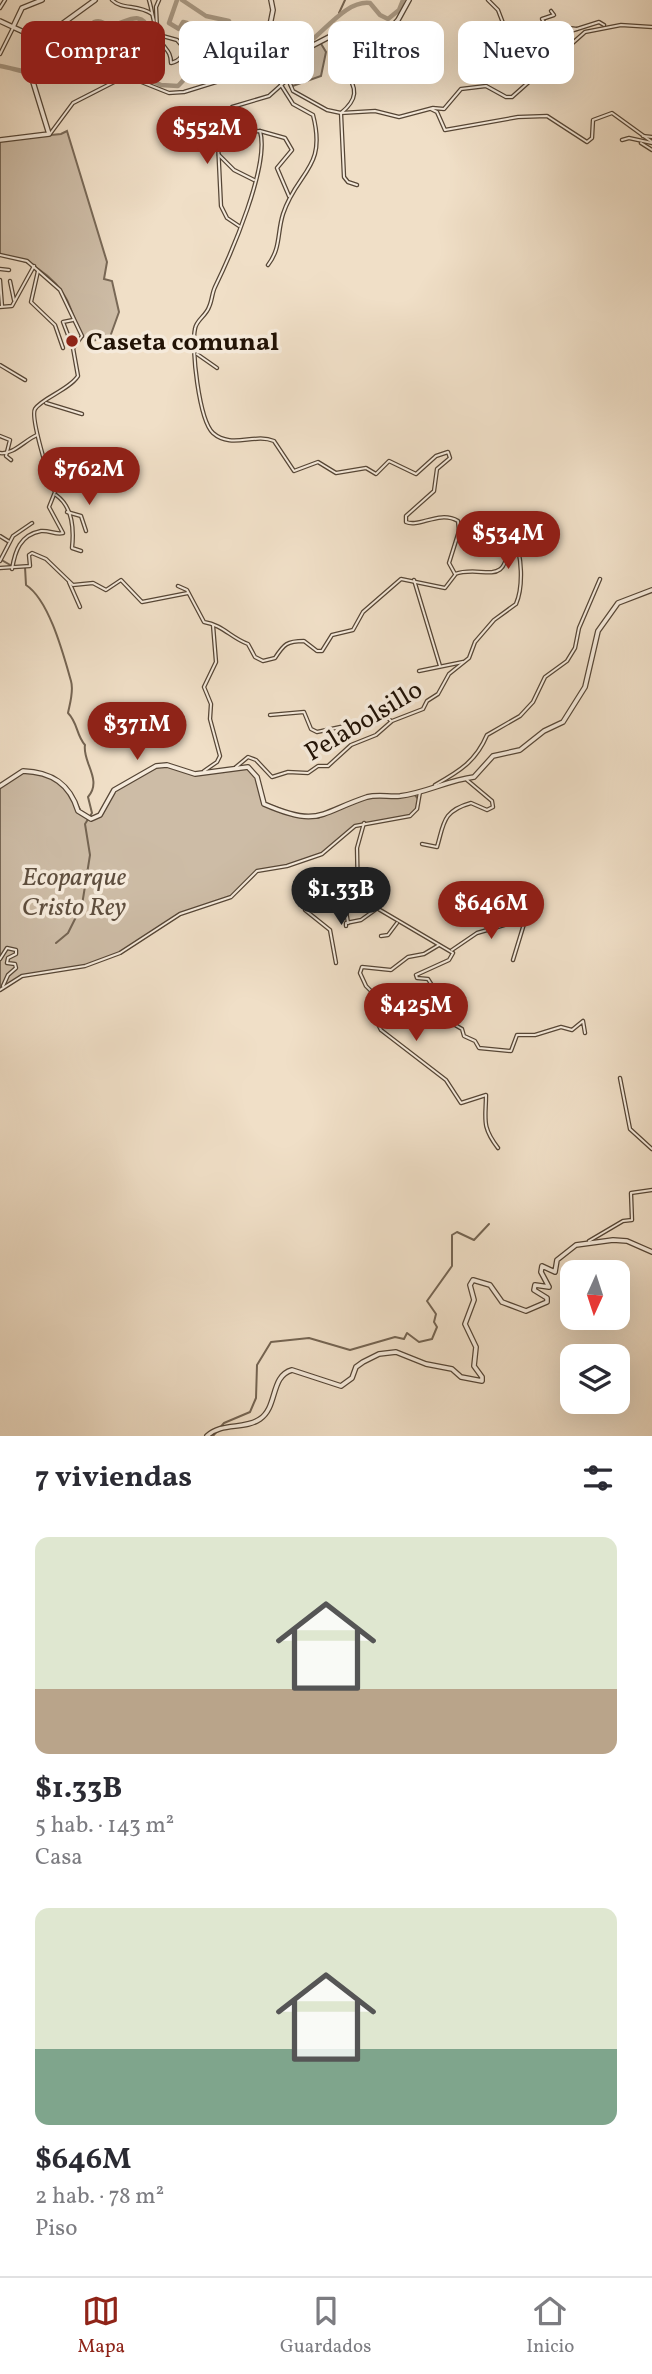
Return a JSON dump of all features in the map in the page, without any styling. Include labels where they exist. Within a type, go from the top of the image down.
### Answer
[{"type":"street","points":[[0,8],[5,0]]},
{"type":"street","points":[[0,54],[22,8],[42,0]]},
{"type":"street","points":[[67,19],[95,0]]},
{"type":"street","points":[[112,0],[120,6],[139,6],[153,15]]},
{"type":"street","points":[[149,0],[155,21]]},
{"type":"street","points":[[157,21],[156,6],[159,0]]},
{"type":"street","points":[[271,0],[271,21]]},
{"type":"street","points":[[314,46],[329,37],[380,37],[392,27],[409,0]]},
{"type":"street","points":[[488,0],[498,10],[502,21]]},
{"type":"street","points":[[551,11],[555,14],[542,19],[546,25],[578,29]]},
{"type":"street","points":[[0,21],[21,31]]},
{"type":"street","points":[[574,30],[599,22],[604,26]]},
{"type":"street","points":[[291,84],[299,96],[315,105],[341,113],[375,111],[404,117],[430,109],[447,108],[461,89],[486,86],[501,95],[512,97],[585,32],[604,26],[652,27]]},
{"type":"street","points":[[159,35],[177,40],[183,47],[182,56],[176,62],[171,63],[170,53],[159,35]]},
{"type":"street","points":[[0,140],[50,134],[73,103],[116,81],[134,79],[169,93],[184,92],[208,84]]},
{"type":"street","points":[[33,84],[50,134]]},
{"type":"street","points":[[341,113],[351,105],[356,94],[354,84]]},
{"type":"street","points":[[240,226],[227,218],[221,206],[217,122],[236,105],[261,100],[281,85],[293,104],[313,115],[318,135],[315,158],[290,197],[282,217],[279,246],[268,265]]},
{"type":"street","points":[[430,109],[437,112],[445,130],[518,117],[547,116],[590,142],[593,120],[612,113],[652,143]]},
{"type":"street","points":[[341,113],[344,177],[348,182],[357,185]]},
{"type":"street","points":[[216,133],[260,131],[282,136],[292,148],[277,168],[290,197]]},
{"type":"street","points":[[178,586],[184,587],[189,593],[201,619],[247,644],[260,661],[275,658],[281,646],[288,642],[304,641],[320,652],[332,635],[353,630],[363,612],[376,604],[397,581],[414,579],[427,587],[445,588],[455,574],[449,563],[459,531],[458,521],[435,517],[409,525],[405,521],[433,491],[437,469],[451,454],[436,456],[416,474],[389,461],[376,474],[366,467],[336,473],[318,461],[294,471],[274,441],[262,438],[234,441],[211,431],[197,389],[195,328],[209,309],[214,289],[226,268],[255,181],[263,152],[260,131]]},
{"type":"street","points":[[642,136],[652,137]]},
{"type":"street","points":[[622,140],[629,138],[652,150]]},
{"type":"street","points":[[640,143],[652,143]]},
{"type":"street","points":[[218,154],[234,170],[255,181]]},
{"type":"street","points":[[0,255],[17,257],[34,266],[60,289],[82,336],[74,348]]},
{"type":"street","points":[[1,280],[1,307],[6,308],[14,302],[34,266]]},
{"type":"street","points":[[0,269],[9,270]]},
{"type":"street","points":[[38,269],[31,302],[51,322],[63,348]]},
{"type":"street","points":[[10,281],[14,302]]},
{"type":"street","points":[[12,569],[16,550],[25,538],[40,531],[63,535],[63,528],[49,508],[55,495],[33,416],[36,409],[76,379],[78,368],[74,348],[63,322],[73,320]]},
{"type":"street","points":[[196,353],[217,368]]},
{"type":"street","points":[[0,365],[25,380]]},
{"type":"street","points":[[45,402],[82,414]]},
{"type":"street","points":[[6,454],[38,434]]},
{"type":"street","points":[[0,436],[10,440],[6,454]]},
{"type":"street","points":[[0,453],[6,454],[11,460]]},
{"type":"street","points":[[60,497],[67,494]]},
{"type":"street","points":[[55,495],[60,497],[75,528],[72,548],[81,551]]},
{"type":"street","points":[[67,512],[81,516],[86,531]]},
{"type":"street","points":[[0,561],[9,541],[17,532],[32,523]]},
{"type":"street","points":[[0,536],[9,541]]},
{"type":"street","name":"Pelabolsillo","points":[[236,768],[240,761],[248,757],[256,760],[272,777],[288,772],[308,774],[318,766],[328,766],[351,745],[376,736],[392,721],[423,709],[427,701],[438,694],[445,679],[472,654],[478,638],[499,615],[517,602],[520,576],[515,540],[511,538],[508,542],[507,560],[501,569],[488,574],[455,574]]},
{"type":"street","points":[[0,568],[30,566],[29,555],[32,553],[46,559],[75,585],[93,583],[106,590],[121,580],[142,602],[189,593]]},
{"type":"street","points":[[414,579],[440,666]]},
{"type":"street","points":[[435,785],[471,762],[484,747],[487,735],[520,716],[533,702],[545,677],[568,661],[600,579]]},
{"type":"street","points":[[68,581],[80,607]]},
{"type":"street","points":[[0,786],[23,771],[57,779],[69,789],[78,811],[91,819],[100,816],[114,790],[156,766],[167,765],[195,774],[248,767],[253,770],[264,804],[311,817],[323,816],[371,796],[411,794],[435,785],[478,775],[493,756],[520,750],[544,731],[563,722],[585,687],[598,631],[618,603],[652,590]]},
{"type":"street","points":[[204,772],[208,766],[217,762],[220,756],[210,719],[211,704],[204,687],[216,662],[214,624]]},
{"type":"street","points":[[419,671],[464,662]]},
{"type":"street","points":[[270,715],[304,712],[311,729],[317,732],[387,717],[392,721]]},
{"type":"street","points":[[422,844],[437,847],[443,822],[460,807],[471,803],[487,810],[493,807],[492,801],[471,781],[452,781]]},
{"type":"street","points":[[2,988],[22,976],[85,966],[120,953],[180,914],[231,897],[257,871],[322,854],[346,831],[364,823],[410,816],[417,809],[421,790]]},
{"type":"street","points":[[411,794],[417,796],[419,802]]},
{"type":"street","points":[[364,823],[357,848],[357,895],[398,922],[451,950]]},
{"type":"street","points":[[337,962],[330,930],[305,910],[310,890],[326,896],[334,904],[345,904],[347,925],[361,920],[376,909]]},
{"type":"street","points":[[513,960],[522,920],[477,933],[451,950],[449,960],[416,976],[428,979],[435,990],[421,991],[430,1000],[432,1008],[446,1004],[454,1007],[454,1012],[442,1017],[462,1029],[464,1036],[475,1041],[479,1048],[511,1051],[517,1035],[535,1035],[561,1027],[572,1030],[583,1021],[585,1032]]},
{"type":"street","points":[[381,936],[390,933],[398,922]]},
{"type":"street","points":[[440,944],[424,954],[408,957],[390,970],[362,967],[360,973],[366,986],[374,994],[372,1012],[381,1030],[446,1080],[461,1103],[467,1104],[486,1095],[483,1111],[486,1128],[498,1148]]},
{"type":"street","points":[[0,959],[7,948],[16,950],[16,954],[8,958],[7,962],[15,964],[16,968],[5,979],[2,988]]},
{"type":"street","points":[[620,1078],[630,1129],[652,1149]]},
{"type":"street","points":[[587,1243],[618,1223],[632,1220],[631,1193],[652,1190]]},
{"type":"street","points":[[207,1436],[219,1428],[260,1419],[267,1413],[279,1379],[292,1370],[341,1386],[352,1378],[363,1362],[379,1354],[396,1352],[426,1364],[452,1369],[461,1377],[482,1381],[474,1366],[476,1347],[465,1324],[467,1311],[474,1300],[471,1282],[485,1283],[502,1302],[529,1310],[547,1302],[547,1298],[534,1290],[535,1285],[549,1287],[541,1272],[542,1266],[555,1272],[555,1262],[572,1247],[621,1240],[652,1252]]},
{"type":"green space","points":[[320,42],[326,52],[321,76],[314,78],[314,45]]},
{"type":"green space","points":[[67,131],[107,262],[104,279],[112,281],[119,312],[110,337],[92,341],[82,336],[67,300],[55,283],[39,269],[0,255],[0,140],[61,134]]},
{"type":"green space","name":"Ecoparque Cristo Rey","points":[[161,765],[195,774],[251,768],[257,777],[262,802],[297,815],[318,818],[365,798],[414,794],[418,799],[417,809],[410,816],[355,826],[322,854],[287,866],[257,871],[231,897],[180,914],[120,953],[85,966],[22,976],[0,990],[0,786],[19,773],[32,772],[47,776],[66,787],[88,819],[100,815],[114,790]]},
{"type":"waterway","points":[[0,66],[32,73],[52,71],[67,60],[89,57],[99,49],[94,22],[110,25],[137,18],[146,23],[149,30],[140,75],[161,85],[178,86],[190,71],[196,48],[187,23],[183,22],[179,29],[169,23],[177,0]]},
{"type":"waterway","points":[[182,0],[206,16],[229,21],[233,32],[230,58],[234,63],[308,43],[337,17],[361,3],[370,3],[380,15],[388,19],[399,10],[403,0]]},
{"type":"waterway","points":[[339,13],[345,0]]},
{"type":"waterway","points":[[0,559],[12,566]]},
{"type":"waterway","points":[[25,567],[26,585],[42,602],[64,656],[72,685],[68,713],[85,745],[93,778],[92,791],[88,797],[92,813],[85,824],[90,855],[82,905],[68,933],[56,943]]},
{"type":"waterway","points":[[213,1436],[224,1423],[250,1412],[256,1398],[257,1365],[271,1342],[309,1338],[350,1350],[395,1337],[404,1339],[407,1333],[419,1342],[432,1339],[437,1327],[434,1322],[436,1314],[427,1301],[452,1266],[452,1235],[457,1232],[474,1240],[489,1224]]},
{"type":"place","name":"Caseta comunal","points":[[72,341]]}]
